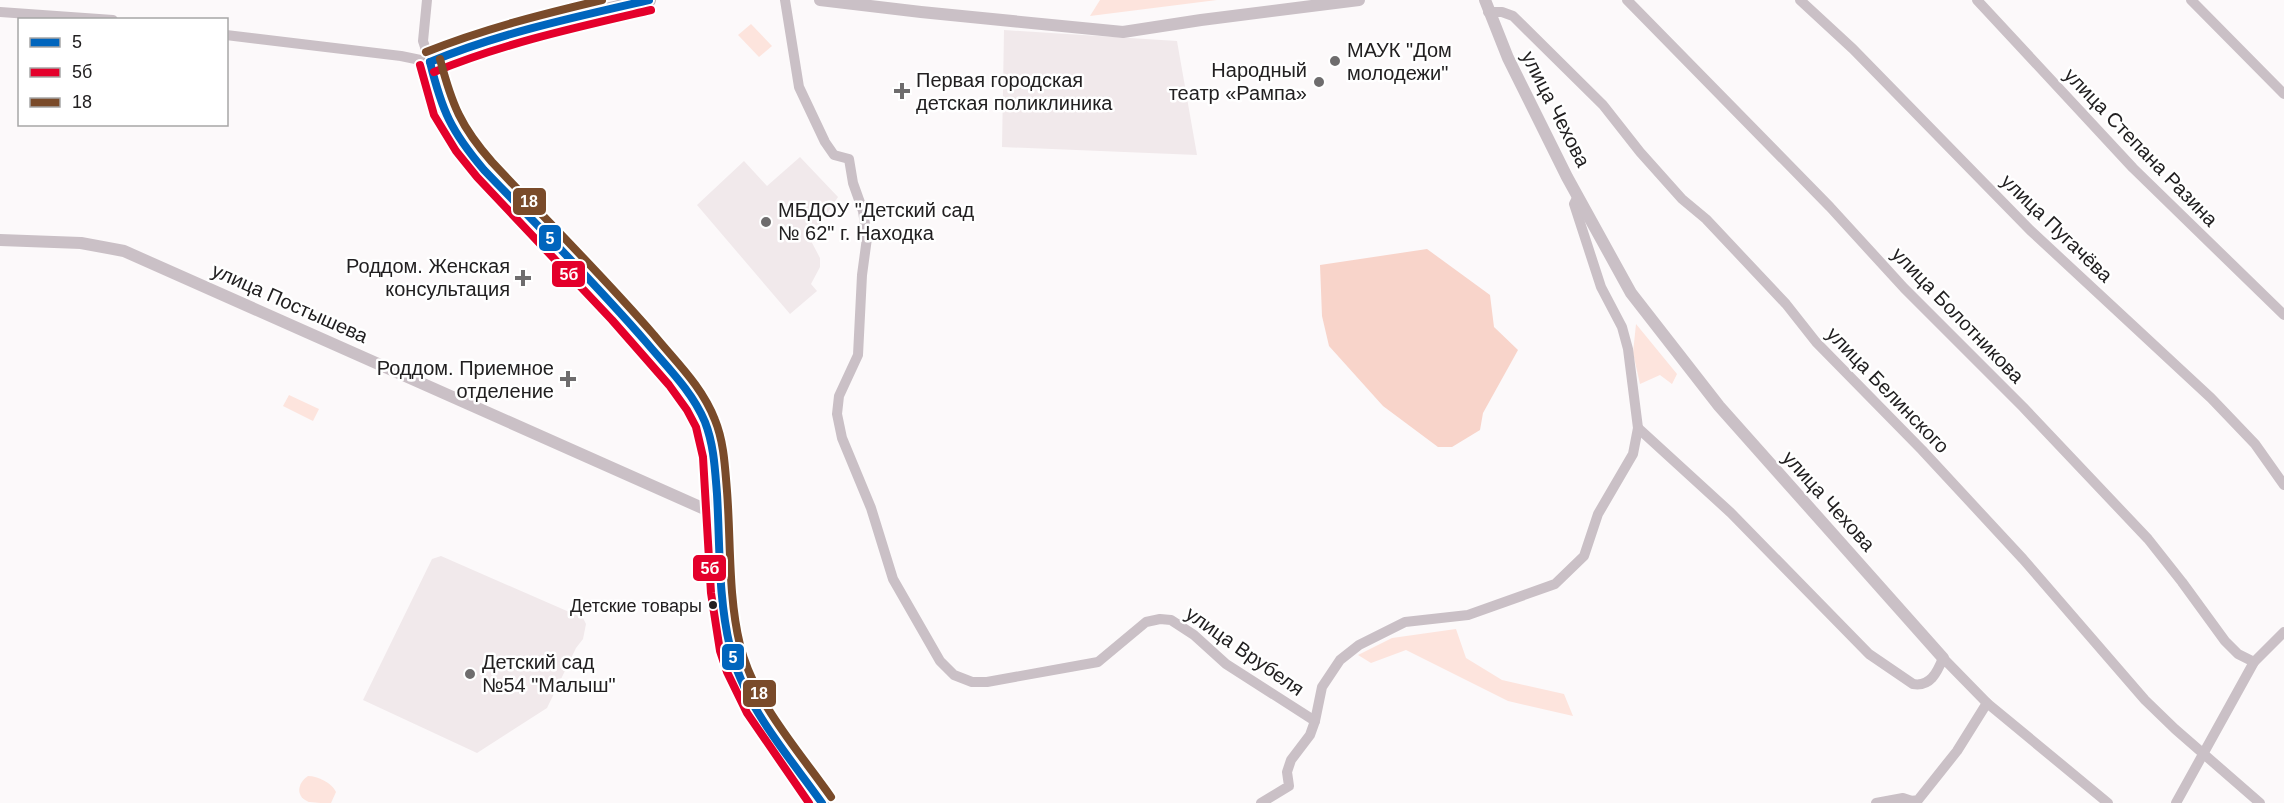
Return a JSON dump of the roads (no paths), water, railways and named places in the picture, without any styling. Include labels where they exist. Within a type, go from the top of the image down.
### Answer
[{"type":"main road","points":[[649,0],[554,22],[462,49],[430,62],[440,100],[459,139],[610,302],[693,400],[708,430],[716,478],[723,602],[735,666],[759,709],[822,803]]},
{"type":"street","points":[[428,0],[423,41],[430,62]]},
{"type":"street","name":"улица Врубеля","points":[[785,0],[799,87],[825,142],[834,155],[849,159],[853,183],[863,211],[867,238],[862,275],[858,355],[839,396],[837,414],[842,438],[871,508],[893,579],[940,661],[954,675],[972,682],[987,682],[1098,662],[1146,622],[1160,619],[1171,620],[1194,635],[1226,664],[1315,721]]},
{"type":"street","points":[[820,0],[1124,32],[1359,0]]},
{"type":"street","name":"улица Болотникова","points":[[1627,0],[1830,207],[1904,288],[2023,407],[2148,539],[2225,641],[2238,654],[2254,662]]},
{"type":"street","name":"улица Пугачёва","points":[[1800,0],[1853,49],[2030,230],[2211,398],[2255,444],[2284,485]]},
{"type":"street","name":"улица Степана Разина","points":[[1977,0],[2133,168],[2284,315]]},
{"type":"street","points":[[2191,0],[2284,94]]},
{"type":"street","name":"улица Чехова","points":[[1487,6],[1508,58],[1578,196],[1631,293],[1686,366],[1727,415],[1944,658]]},
{"type":"street","name":"улица Белинского","points":[[1487,6],[1513,16],[1603,105],[1640,152],[1682,199],[1714,228],[1786,304],[1816,342],[1938,466],[2145,700],[2260,803]]},
{"type":"street","points":[[0,12],[85,18]]},
{"type":"street","points":[[228,35],[401,56],[430,62]]},
{"type":"street","points":[[1261,803],[1289,786],[1287,772],[1291,760],[1310,735],[1322,687],[1340,660],[1359,645],[1405,622],[1468,615],[1554,584],[1584,556],[1598,514],[1633,454],[1638,428],[1629,349],[1622,327],[1601,287],[1574,204],[1578,196]]},
{"type":"street","name":"улица Постышева","points":[[0,240],[81,243],[124,251],[718,515]]},
{"type":"street","points":[[1638,428],[1731,513],[1869,654],[1912,684],[1921,685],[1929,682],[1944,658],[1987,703],[2108,803]]},
{"type":"street","points":[[2176,803],[2254,662],[2284,632]]},
{"type":"street","points":[[1876,803],[1903,798],[1918,800],[1957,751],[1987,703]]},
{"type":"place","name":"МАУК \"Дом молодежи\"","points":[[1335,61]]},
{"type":"place","name":"Народный театр «Рампа»","points":[[1319,82]]},
{"type":"place","name":"Первая городская детская поликлиника","points":[[902,91]]},
{"type":"place","name":"МБДОУ \"Детский сад № 62\" г. Находка","points":[[766,222]]},
{"type":"place","name":"Роддом. Женская консультация","points":[[523,278]]},
{"type":"place","name":"Роддом. Приемное отделение","points":[[568,379]]},
{"type":"place","name":"Детские товары","points":[[713,605]]},
{"type":"place","name":"Детский сад №54 \"Малыш\"","points":[[470,674]]}]
